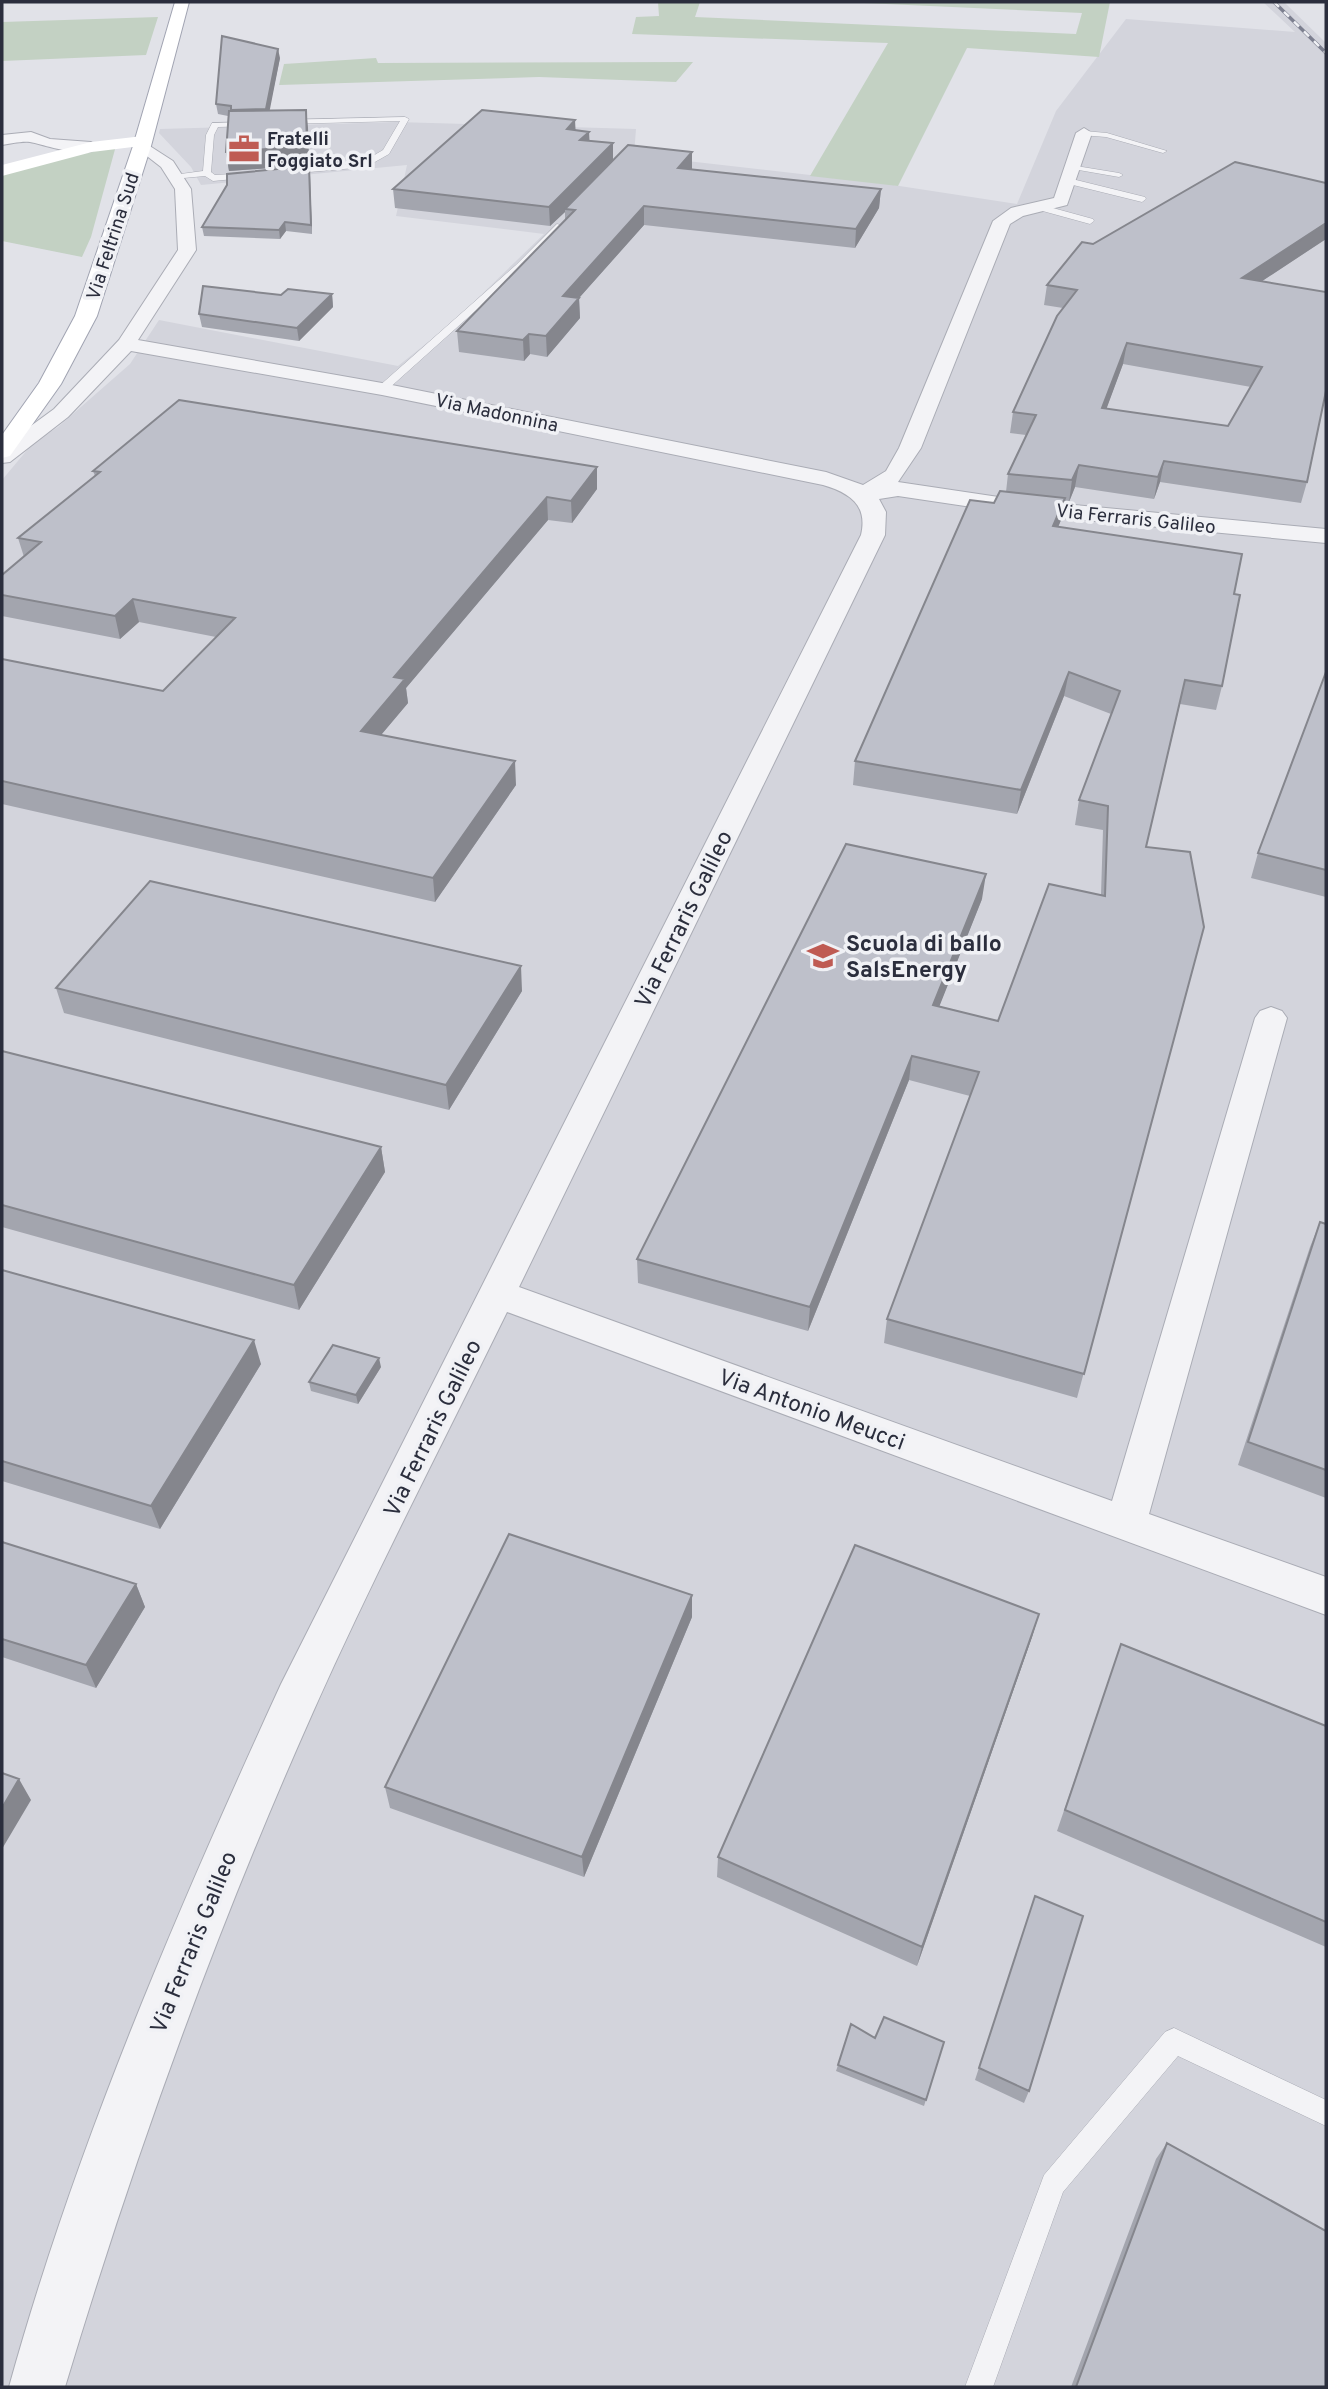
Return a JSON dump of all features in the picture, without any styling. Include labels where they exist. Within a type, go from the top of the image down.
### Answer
[{"type":"main road","name":"Via Feltrina Sud","points":[[2,451],[50,384],[86,316],[142,143],[181,2]]},
{"type":"main road","points":[[2,171],[91,147],[142,143]]},
{"type":"street","points":[[864,495],[894,475],[910,449],[1002,221],[1017,212],[1042,208],[1061,201],[1084,133]]},
{"type":"street","points":[[2,140],[31,137],[47,144]]},
{"type":"street","points":[[2,457],[61,413],[126,344],[187,250],[183,189],[167,164],[142,143]]},
{"type":"street","points":[[2,153],[47,144],[91,147]]},
{"type":"street","name":"Via Madonnina","points":[[126,344],[382,389],[815,477],[844,484],[864,495]]},
{"type":"street","name":"Via Ferraris Galileo","points":[[37,2387],[76,2251],[122,2122],[228,1854],[297,1698],[873,535],[876,514],[864,495],[898,489],[1000,504],[1326,536]]},
{"type":"street","points":[[1126,1524],[1271,1018]]},
{"type":"street","name":"Via Antonio Meucci","points":[[498,1294],[1326,1596]]},
{"type":"lane","points":[[278,122],[405,119],[386,152],[363,165],[281,172]]},
{"type":"lane","points":[[207,173],[210,135],[215,125],[266,123]]},
{"type":"lane","points":[[1084,133],[1107,135],[1163,151]]},
{"type":"lane","points":[[176,177],[207,173],[213,178],[267,173]]},
{"type":"lane","points":[[1070,174],[1119,175]]},
{"type":"lane","points":[[1070,174],[1142,199]]},
{"type":"lane","points":[[1042,208],[1090,221]]},
{"type":"lane","points":[[382,389],[519,267],[568,218]]},
{"type":"lane","points":[[979,2387],[1053,2184],[1174,2041],[1326,2113]]},
{"type":"shaded area","points":[[1263,2],[1284,2],[1326,43],[1326,2387],[2,2387],[2,480],[33,443],[58,427],[130,364],[159,320],[398,366],[452,323],[544,234],[396,216],[407,165],[201,185],[191,167],[159,133],[160,129],[396,122],[636,129],[634,155],[880,183],[1017,204],[1056,111],[1126,19],[1295,32]]},
{"type":"green space","points":[[658,2],[700,2],[695,17],[1076,34],[1082,13],[842,2],[1110,2],[1099,57],[967,48],[898,186],[810,176],[888,43],[632,34],[636,17],[659,16]]},
{"type":"green space","points":[[158,17],[146,55],[2,61],[2,22]]},
{"type":"green space","points":[[376,58],[378,63],[693,62],[676,82],[539,77],[279,85],[284,64]]},
{"type":"green space","points":[[117,142],[91,237],[82,257],[2,241],[2,173]]},
{"type":"building","points":[[222,36],[278,49],[266,109],[231,110],[231,106],[216,104]]},
{"type":"building","points":[[306,110],[307,146],[226,152],[229,111]]},
{"type":"building","points":[[482,110],[575,120],[567,129],[589,132],[580,140],[613,143],[549,207],[393,189]]},
{"type":"building","points":[[628,145],[692,152],[678,168],[881,189],[856,229],[644,206],[563,296],[579,298],[546,336],[529,334],[523,340],[457,331],[575,210],[565,209]]},
{"type":"building","points":[[1235,162],[1326,183],[1326,223],[1242,278],[1326,292],[1326,391],[1307,482],[1164,461],[1158,477],[1079,465],[1072,480],[1008,474],[1036,415],[1013,412],[1057,316],[1077,290],[1047,285],[1082,242],[1093,244]],"holes":[[[1127,343],[1262,367],[1228,426],[1102,408]]]},
{"type":"building","points":[[309,166],[311,225],[285,222],[279,230],[202,227],[227,185],[227,174]]},
{"type":"building","points":[[203,286],[281,295],[288,289],[332,294],[297,328],[199,314]]},
{"type":"building","points":[[179,400],[597,467],[571,501],[547,497],[394,677],[405,679],[361,731],[515,761],[433,878],[2,781],[2,659],[163,691],[235,618],[133,599],[115,616],[2,595],[2,575],[41,542],[18,538],[100,472],[93,471]]},
{"type":"building","points":[[1000,491],[1065,498],[1053,526],[1242,554],[1234,594],[1240,595],[1222,686],[1185,680],[1146,847],[1190,852],[1204,927],[1084,1374],[887,1319],[979,1072],[912,1056],[810,1307],[637,1259],[846,844],[986,874],[933,1005],[998,1021],[1049,884],[1105,896],[1108,806],[1079,800],[1120,691],[1069,672],[1021,790],[855,761],[970,500],[994,503]]},
{"type":"building","points":[[1326,672],[1326,870],[1258,853]]},
{"type":"building","points":[[150,881],[521,966],[446,1085],[56,988]]},
{"type":"building","points":[[2,1051],[381,1147],[294,1285],[2,1205]]},
{"type":"building","points":[[1320,1222],[1326,1224],[1326,1470],[1248,1442]]},
{"type":"building","points":[[2,1270],[254,1340],[151,1506],[2,1461]]},
{"type":"building","points":[[333,1345],[379,1358],[356,1395],[309,1382]]},
{"type":"building","points":[[509,1534],[692,1595],[582,1857],[385,1787]]},
{"type":"building","points":[[2,1542],[136,1584],[86,1665],[2,1639]]},
{"type":"building","points":[[855,1545],[1039,1614],[922,1947],[718,1857]]},
{"type":"building","points":[[1121,1644],[1326,1726],[1326,1922],[1065,1810]]},
{"type":"building","points":[[2,1773],[19,1779],[2,1808]]},
{"type":"building","points":[[1035,1896],[1083,1916],[1029,2091],[979,2068]]},
{"type":"building","points":[[884,2017],[944,2042],[926,2100],[838,2065],[851,2024],[875,2038]]},
{"type":"building","points":[[1167,2143],[1326,2231],[1326,2387],[1076,2387]]},
{"type":"railway","points":[[1274,2],[1326,53]]},
{"type":"place","name":"Fratelli Foggiato Srl","points":[[244,149]]},
{"type":"place","name":"Scuola di ballo SalsEnergy","points":[[823,956]]}]
